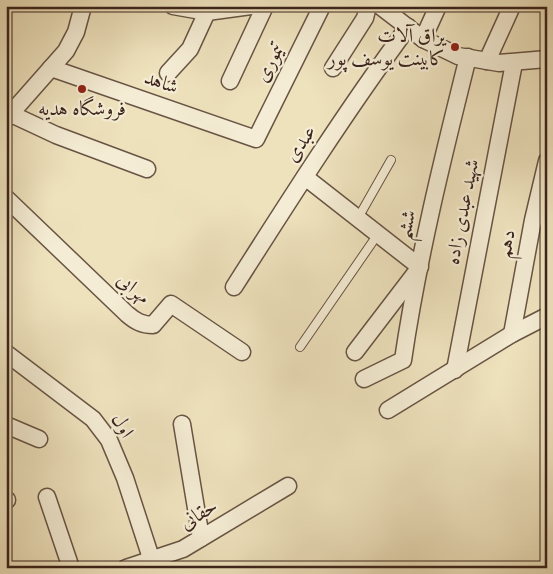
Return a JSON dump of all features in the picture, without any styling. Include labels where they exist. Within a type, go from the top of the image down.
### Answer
[{"type":"street","points":[[83,6],[76,32],[66,51],[8,117],[147,169]]},
{"type":"street","points":[[173,6],[207,12],[251,6]]},
{"type":"street","points":[[230,81],[265,6]]},
{"type":"street","name":"تیموری","points":[[256,139],[322,6]]},
{"type":"street","points":[[333,68],[365,18],[368,6]]},
{"type":"street","points":[[380,6],[423,39],[458,56],[499,63],[547,59]]},
{"type":"street","points":[[423,39],[438,6]]},
{"type":"street","points":[[487,61],[512,6]]},
{"type":"street","points":[[168,73],[190,49],[207,12]]},
{"type":"street","name":"عبدی","points":[[234,287],[305,177],[382,62],[408,27]]},
{"type":"street","name":"ششم","points":[[364,379],[404,360],[409,318],[438,181],[468,57]]},
{"type":"street","name":"شهید عبدی زاده","points":[[455,370],[514,62]]},
{"type":"street","name":"شاهد","points":[[51,68],[256,139]]},
{"type":"street","name":"دهم","points":[[512,334],[540,220],[547,161]]},
{"type":"street","points":[[305,177],[420,267],[355,352]]},
{"type":"street","name":"مهرابی","points":[[6,198],[136,322],[153,326],[171,304],[242,352]]},
{"type":"street","points":[[388,410],[512,334],[547,316]]},
{"type":"street","name":"اول","points":[[6,353],[93,418],[109,440],[125,478],[151,558]]},
{"type":"street","points":[[182,424],[201,538]]},
{"type":"street","points":[[6,425],[39,439]]},
{"type":"street","name":"حقانی","points":[[126,568],[151,558],[183,549],[288,486]]},
{"type":"street","points":[[47,497],[72,568]]},
{"type":"lane","points":[[358,218],[392,160]]},
{"type":"lane","points":[[300,347],[378,234]]},
{"type":"place","name":"یراق آلات کابینت یوسف پور","points":[[455,47]]},
{"type":"place","name":"فروشگاه هدیه","points":[[82,89]]}]
